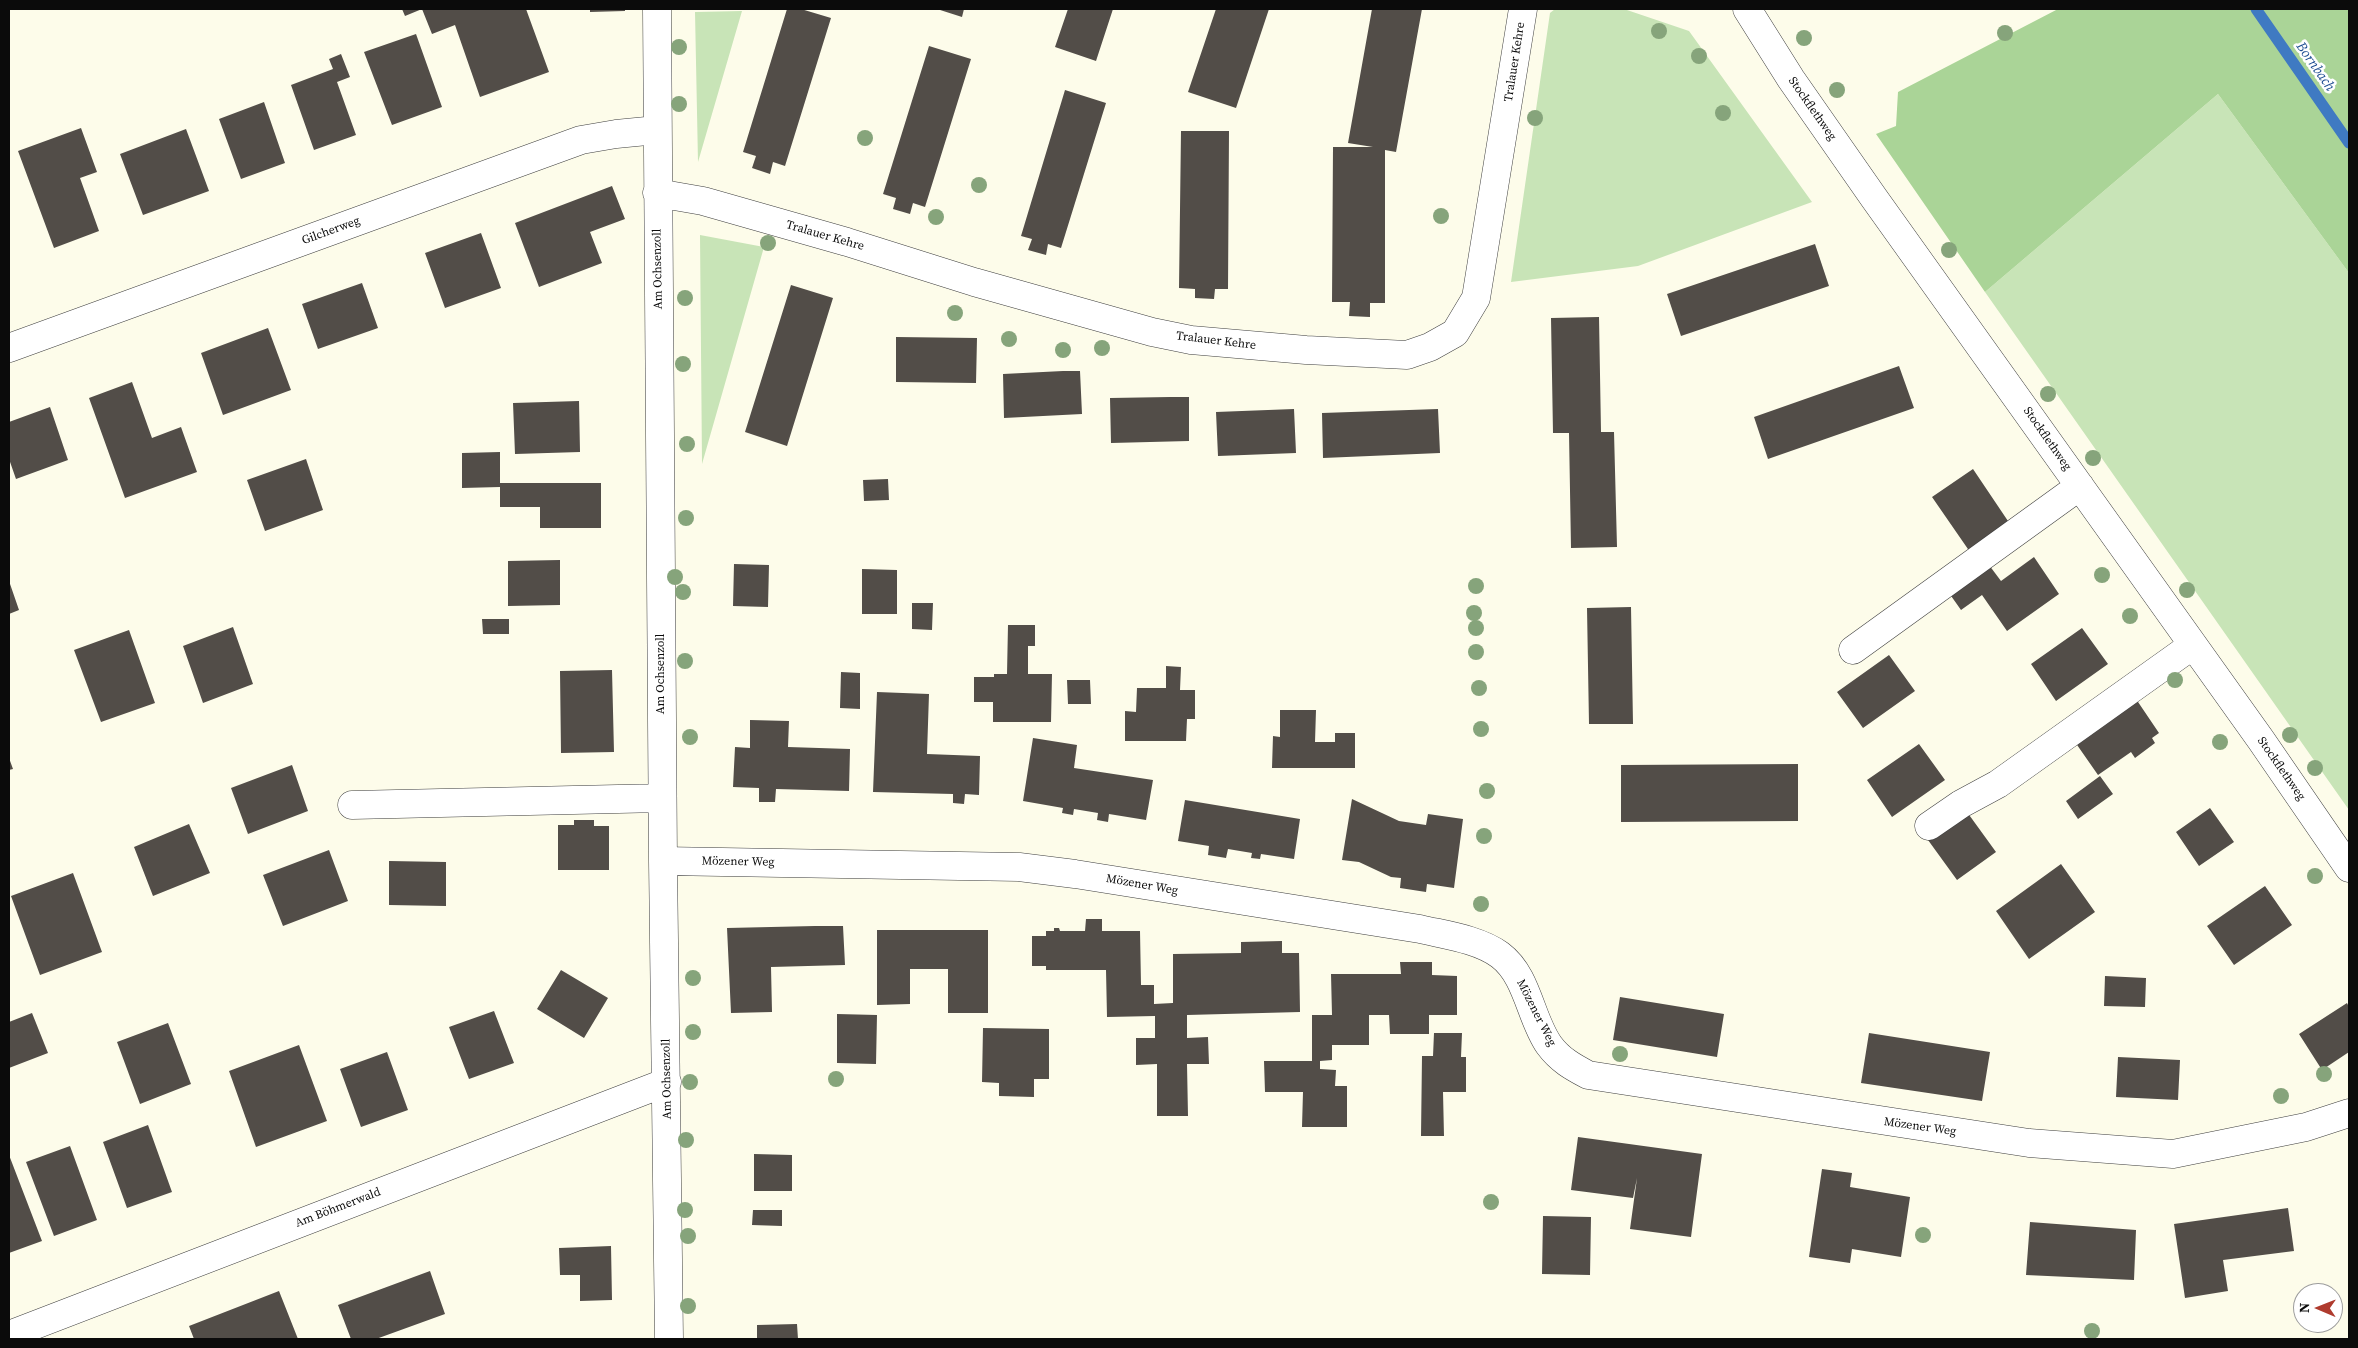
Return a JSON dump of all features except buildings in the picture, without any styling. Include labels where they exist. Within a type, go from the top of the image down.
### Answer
[{"type":"street","name":"Am Ochsenzoll","points":[[657,9],[662,861],[667,1082],[669,1339]]},
{"type":"street","name":"Tralauer Kehre","points":[[657,193],[703,201],[847,242],[974,282],[1152,332],[1191,340],[1306,350],[1407,355],[1430,347],[1455,333],[1476,298],[1524,9]]},
{"type":"street","name":"Stockflethweg","points":[[1747,9],[1791,79],[1874,198],[2193,645],[2349,868]]},
{"type":"street","name":"Gilcherweg","points":[[9,348],[581,140],[657,130]]},
{"type":"street","points":[[1854,650],[2080,486]]},
{"type":"street","points":[[1929,826],[1961,804],[1998,784],[2193,645]]},
{"type":"street","points":[[352,805],[662,798]]},
{"type":"street","name":"Mözener Weg","points":[[662,861],[1019,867],[1075,874],[1420,929],[1472,942],[1500,955],[1516,973],[1548,1044],[1563,1061],[1588,1075],[1904,1125],[2029,1143],[2172,1154],[2306,1127],[2349,1113]]},
{"type":"street","name":"Am Böhmerwald","points":[[9,1335],[667,1082]]},
{"type":"green space","points":[[1555,9],[1624,9],[1689,31],[1812,202],[1638,266],[1511,282],[1550,13]]},
{"type":"green space","points":[[2058,9],[2349,9],[2349,273],[2218,94],[1985,292],[1876,134],[1896,126],[1898,92]]},
{"type":"green space","points":[[742,11],[698,162],[695,12]]},
{"type":"green space","points":[[2218,94],[2349,273],[2349,810],[1985,292]]},
{"type":"green space","points":[[700,235],[764,247],[702,464]]},
{"type":"waterway","name":"Bornbach","points":[[2256,9],[2349,143]]}]
